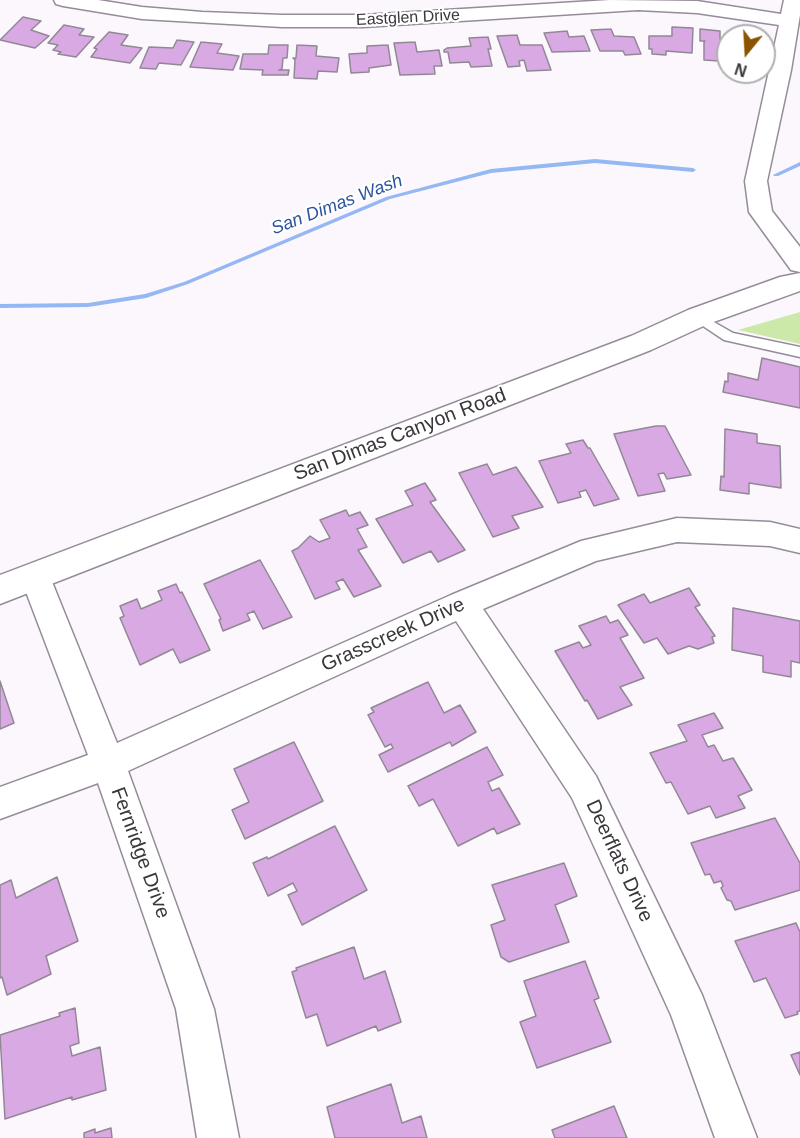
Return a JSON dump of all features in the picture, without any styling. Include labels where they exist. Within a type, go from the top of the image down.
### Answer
[{"type":"street","name":"Eastglen Drive","points":[[63,0],[142,13],[282,21],[363,21],[578,4],[697,7],[788,21]]},
{"type":"street","points":[[793,0],[781,70],[756,180],[761,213],[800,264]]},
{"type":"street","name":"San Dimas Canyon Road","points":[[0,590],[640,343],[698,317],[790,283],[800,282]]},
{"type":"street","name":"Grasscreek Drive","points":[[0,803],[108,763],[462,604],[591,550],[677,530],[770,534],[800,541]]},
{"type":"street","name":"Fernridge Drive","points":[[35,576],[108,763],[195,1009],[218,1138]]},
{"type":"street","name":"Deerflats Drive","points":[[462,604],[584,787],[688,1010],[736,1138]]},
{"type":"lane","points":[[698,317],[729,337],[800,352]]},
{"type":"green space","points":[[800,312],[800,344],[738,330]]},
{"type":"building","points":[[23,17],[41,21],[31,30],[49,36],[35,48],[0,40]]},
{"type":"building","points":[[64,25],[84,29],[79,35],[94,37],[76,57],[58,54],[61,52],[53,50],[58,45],[48,43]]},
{"type":"building","points":[[672,27],[693,28],[692,53],[666,51],[666,55],[652,54],[652,49],[649,49],[649,36],[672,36]]},
{"type":"building","points":[[611,29],[614,36],[634,37],[641,54],[625,55],[623,51],[600,51],[591,30]]},
{"type":"building","points":[[700,29],[716,31],[716,61],[704,60],[705,41],[700,41]]},
{"type":"building","points":[[567,31],[569,37],[584,36],[590,51],[552,52],[544,33]]},
{"type":"building","points":[[109,32],[128,35],[121,45],[142,48],[130,63],[91,57],[97,49],[94,48]]},
{"type":"building","points":[[517,35],[520,45],[542,45],[551,70],[527,71],[524,60],[519,61],[520,66],[508,67],[497,36]]},
{"type":"building","points":[[488,37],[492,66],[471,67],[469,62],[450,63],[448,52],[444,52],[447,48],[471,46],[469,38]]},
{"type":"building","points":[[177,40],[194,42],[181,65],[159,63],[156,69],[140,68],[149,47],[173,48]]},
{"type":"building","points":[[201,42],[222,44],[217,53],[239,56],[233,70],[190,67]]},
{"type":"building","points":[[415,42],[417,52],[439,50],[442,66],[434,66],[435,74],[400,75],[394,43]]},
{"type":"building","points":[[269,45],[288,45],[287,58],[283,58],[282,69],[279,70],[289,70],[288,75],[262,75],[263,70],[240,69],[243,54],[268,54]]},
{"type":"building","points":[[297,45],[317,46],[316,56],[339,58],[337,72],[318,71],[317,79],[294,78],[295,60],[293,58],[296,58]]},
{"type":"building","points":[[388,45],[391,65],[369,68],[369,72],[351,73],[349,54],[367,53],[367,46]]},
{"type":"building","points":[[762,358],[800,367],[800,408],[723,392],[725,381],[728,382],[728,373],[758,380]]},
{"type":"building","points":[[665,426],[691,475],[667,479],[664,473],[658,474],[665,491],[638,496],[614,434]]},
{"type":"building","points":[[725,429],[757,434],[757,443],[780,446],[781,488],[749,483],[749,494],[720,490],[721,476],[724,477]]},
{"type":"building","points":[[583,440],[590,448],[619,499],[594,506],[586,490],[579,492],[581,497],[558,503],[539,461],[571,453],[566,444]]},
{"type":"building","points":[[487,464],[493,475],[516,467],[543,507],[512,516],[519,528],[493,537],[459,473]]},
{"type":"building","points":[[425,483],[436,500],[430,502],[465,550],[438,562],[431,551],[403,563],[376,519],[413,505],[405,491]]},
{"type":"building","points":[[346,510],[349,516],[360,512],[368,525],[357,529],[367,547],[358,550],[381,586],[354,597],[343,579],[336,582],[340,589],[315,599],[292,551],[310,536],[319,542],[330,538],[320,520]]},
{"type":"building","points":[[260,560],[292,617],[263,629],[254,611],[247,614],[250,620],[223,631],[219,620],[221,619],[204,584]]},
{"type":"building","points":[[176,584],[210,650],[180,663],[173,649],[140,665],[120,618],[124,616],[120,606],[137,599],[141,609],[162,600],[158,591]]},
{"type":"building","points":[[689,588],[700,605],[695,607],[715,636],[712,637],[714,643],[698,649],[689,646],[668,654],[657,638],[644,643],[618,605],[644,594],[650,603]]},
{"type":"building","points":[[733,608],[800,621],[800,663],[791,661],[791,677],[763,672],[763,656],[732,650]]},
{"type":"building","points":[[606,616],[610,623],[618,620],[628,635],[620,638],[644,678],[620,687],[632,705],[598,719],[555,651],[579,642],[583,648],[591,645],[579,626]]},
{"type":"building","points":[[0,681],[14,723],[0,729]]},
{"type":"building","points":[[428,682],[444,713],[460,705],[476,732],[452,746],[450,742],[388,772],[379,755],[393,748],[391,744],[385,747],[368,715],[374,712],[371,708]]},
{"type":"building","points":[[714,713],[723,728],[702,735],[708,747],[714,745],[723,761],[733,758],[752,790],[738,796],[745,808],[716,818],[710,806],[688,814],[671,782],[666,783],[650,753],[687,741],[678,725]]},
{"type":"building","points":[[294,742],[323,801],[245,839],[232,810],[249,802],[234,769]]},
{"type":"building","points":[[487,747],[503,775],[488,782],[492,791],[499,788],[520,824],[497,834],[494,828],[458,846],[433,799],[419,806],[408,786]]},
{"type":"building","points":[[775,818],[800,863],[800,890],[735,910],[721,888],[723,886],[721,881],[714,883],[710,874],[705,875],[691,843]]},
{"type":"building","points":[[335,826],[367,890],[302,925],[288,895],[297,891],[293,883],[268,896],[253,863],[267,857],[268,859]]},
{"type":"building","points":[[564,863],[577,896],[555,905],[569,942],[509,962],[501,957],[491,925],[505,920],[492,885]]},
{"type":"building","points":[[57,877],[78,941],[46,956],[51,974],[7,995],[2,977],[0,978],[0,885],[11,880],[16,898]]},
{"type":"building","points":[[796,923],[800,932],[800,1011],[797,1012],[798,1014],[785,1018],[766,978],[754,982],[735,941]]},
{"type":"building","points":[[354,947],[364,979],[385,971],[401,1022],[378,1031],[376,1026],[327,1046],[317,1014],[306,1018],[292,972],[297,970],[296,968]]},
{"type":"building","points":[[585,961],[599,998],[594,1000],[611,1042],[537,1068],[520,1022],[536,1016],[524,981]]},
{"type":"building","points":[[75,1008],[79,1043],[70,1046],[72,1056],[100,1047],[106,1090],[72,1100],[72,1097],[5,1119],[0,1035],[60,1016],[59,1013]]},
{"type":"building","points":[[800,1052],[800,1075],[791,1055]]},
{"type":"building","points":[[391,1084],[402,1123],[421,1116],[427,1138],[335,1138],[327,1107]]},
{"type":"building","points":[[614,1106],[627,1138],[555,1138],[552,1130]]},
{"type":"building","points":[[111,1128],[112,1138],[84,1138],[84,1133],[95,1129],[95,1133]]},
{"type":"waterway","name":"San Dimas Wash","points":[[0,306],[88,305],[146,296],[186,283],[388,198],[491,171],[595,161],[693,170]]},
{"type":"waterway","name":"San Dimas Wash","points":[[776,175],[800,164]]}]
